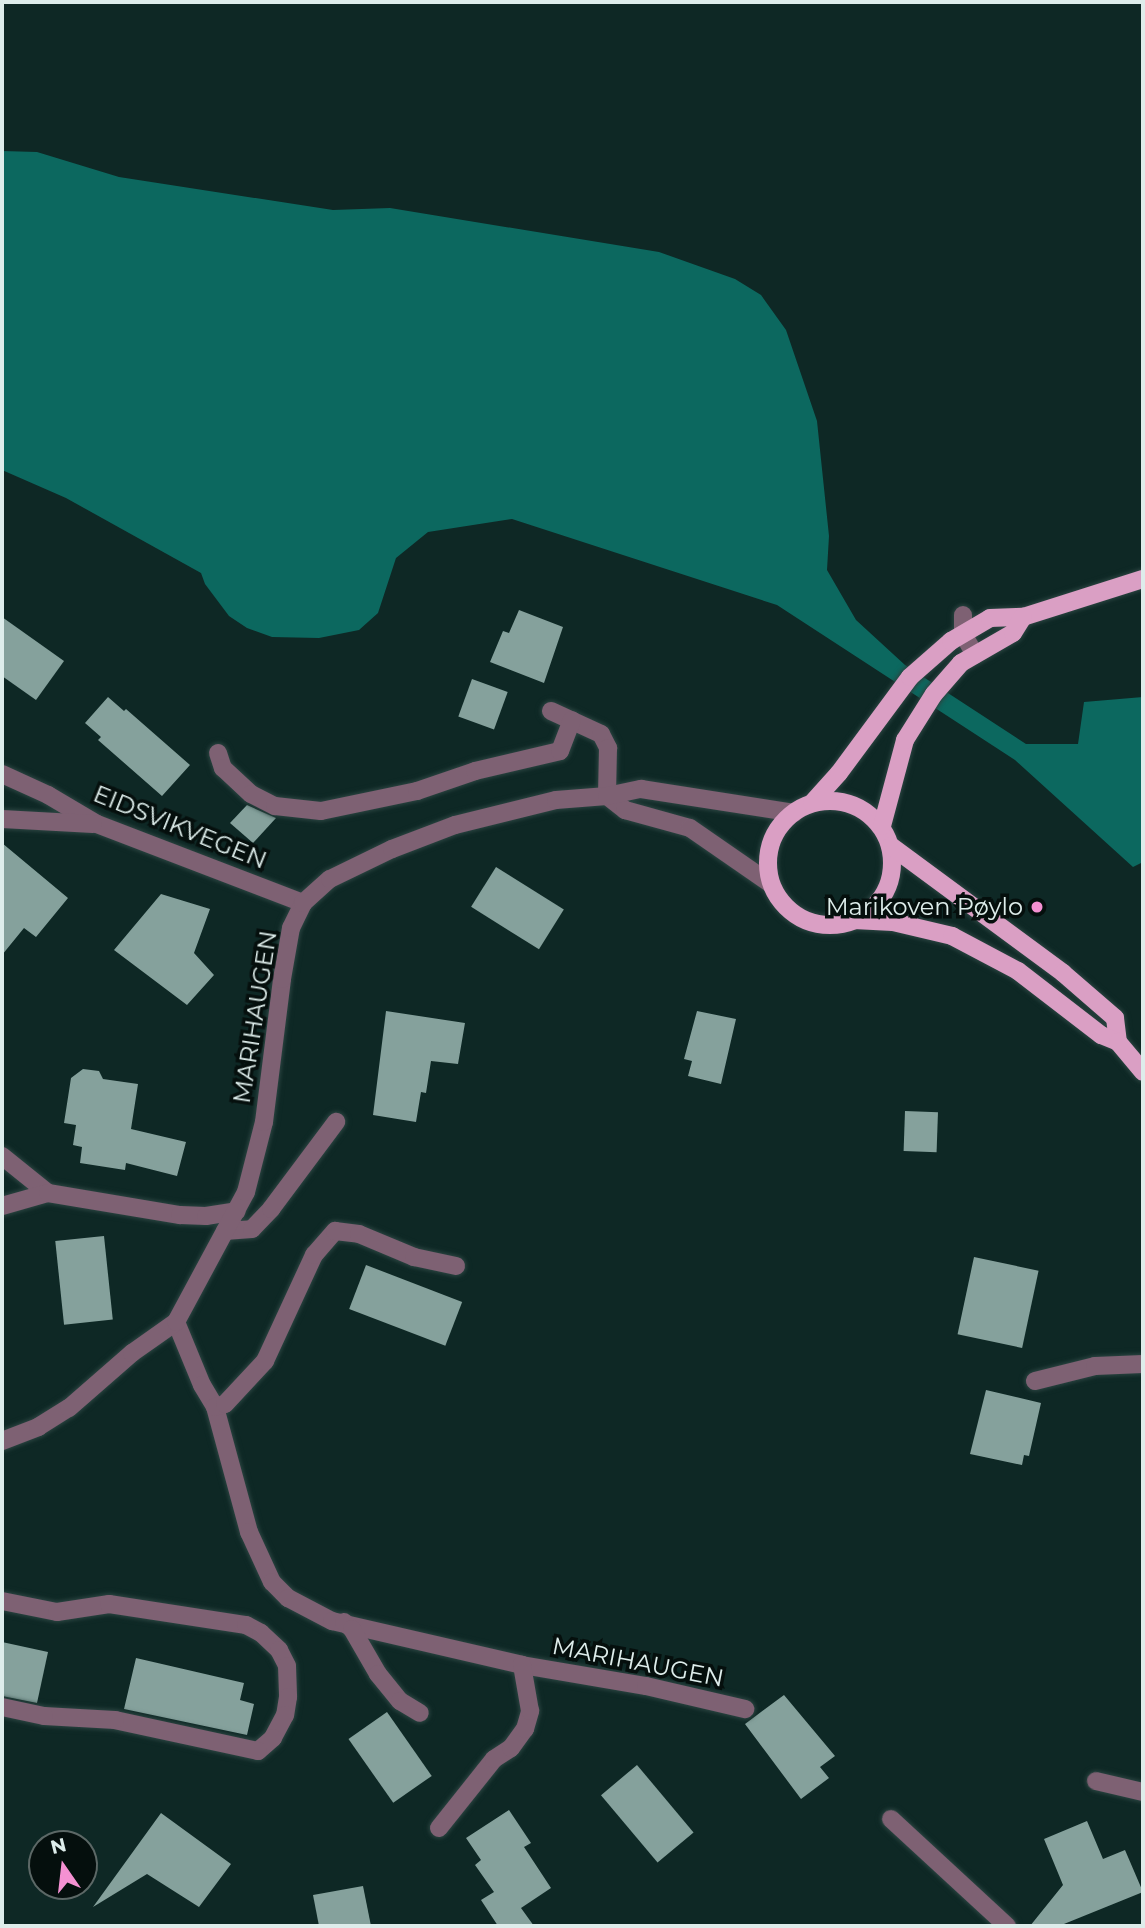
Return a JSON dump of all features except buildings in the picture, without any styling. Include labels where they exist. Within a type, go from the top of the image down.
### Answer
[{"type":"main road","points":[[812,803],[839,772],[910,677],[963,634],[990,618],[1023,617],[1143,579]]},
{"type":"main road","points":[[882,826],[905,740],[934,694],[961,663],[1013,633],[1023,617]]},
{"type":"main road","points":[[891,846],[889,885],[881,901],[864,917],[843,925],[821,925],[800,918],[783,903],[771,884],[768,862],[772,841],[784,821],[812,803],[823,801],[854,804],[882,826],[891,846],[920,870],[1063,973],[1115,1018],[1118,1042]]},
{"type":"main road","points":[[854,920],[893,922],[952,936],[1018,971],[1101,1035],[1118,1042],[1141,1063]]},
{"type":"street","points":[[963,615],[963,634],[975,654]]},
{"type":"street","points":[[551,711],[601,734],[608,748],[607,796],[625,810],[690,828],[771,884]]},
{"type":"street","points":[[218,753],[222,768],[251,794],[275,806],[321,811],[417,791],[475,771],[560,751],[572,720]]},
{"type":"street","name":"EIDSVIKVEGEN","points":[[2,774],[48,795],[97,824],[303,903]]},
{"type":"street","name":"MARIHAUGEN","points":[[2,1441],[38,1427],[69,1408],[132,1353],[176,1322],[246,1192],[264,1122],[291,928],[303,903],[330,879],[392,849],[455,825],[556,800],[607,796],[640,789],[794,813]]},
{"type":"street","points":[[2,819],[97,824]]},
{"type":"street","points":[[225,1231],[252,1229],[271,1209],[337,1122]]},
{"type":"street","points":[[2,1156],[48,1193]]},
{"type":"street","points":[[2,1206],[48,1193],[180,1215],[237,1211]]},
{"type":"street","points":[[215,1407],[225,1404],[265,1361],[314,1255],[335,1231],[359,1234],[414,1256],[456,1266]]},
{"type":"street","name":"MARIHAUGEN","points":[[176,1322],[202,1385],[215,1407],[249,1532],[272,1582],[288,1598],[332,1621],[522,1665],[646,1686],[745,1709]]},
{"type":"street","points":[[1035,1381],[1096,1366],[1143,1364]]},
{"type":"street","points":[[2,1601],[57,1612],[109,1604],[246,1625],[261,1633],[279,1650],[286,1666],[288,1697],[285,1715],[273,1738],[258,1751],[115,1720],[44,1716],[2,1707]]},
{"type":"street","points":[[344,1622],[352,1629],[378,1674],[400,1701],[420,1713]]},
{"type":"street","name":"MARIHAUGEN","points":[[439,1828],[495,1759],[511,1748],[525,1729],[530,1711],[522,1665]]},
{"type":"street","points":[[1096,1781],[1143,1792]]},
{"type":"street","points":[[891,1819],[1007,1926]]},
{"type":"shaded area","points":[[2,151],[37,152],[119,177],[333,210],[390,208],[659,252],[735,279],[761,295],[786,330],[817,421],[829,536],[827,570],[856,620],[905,665],[1026,744],[1078,744],[1084,702],[1143,697],[1143,862],[1133,867],[1015,760],[777,605],[512,519],[428,532],[396,558],[378,613],[359,630],[319,638],[272,637],[247,628],[229,616],[205,584],[201,573],[66,498],[2,470]]},
{"type":"place","name":"Marikoven Pøylo","points":[[1037,907]]}]
